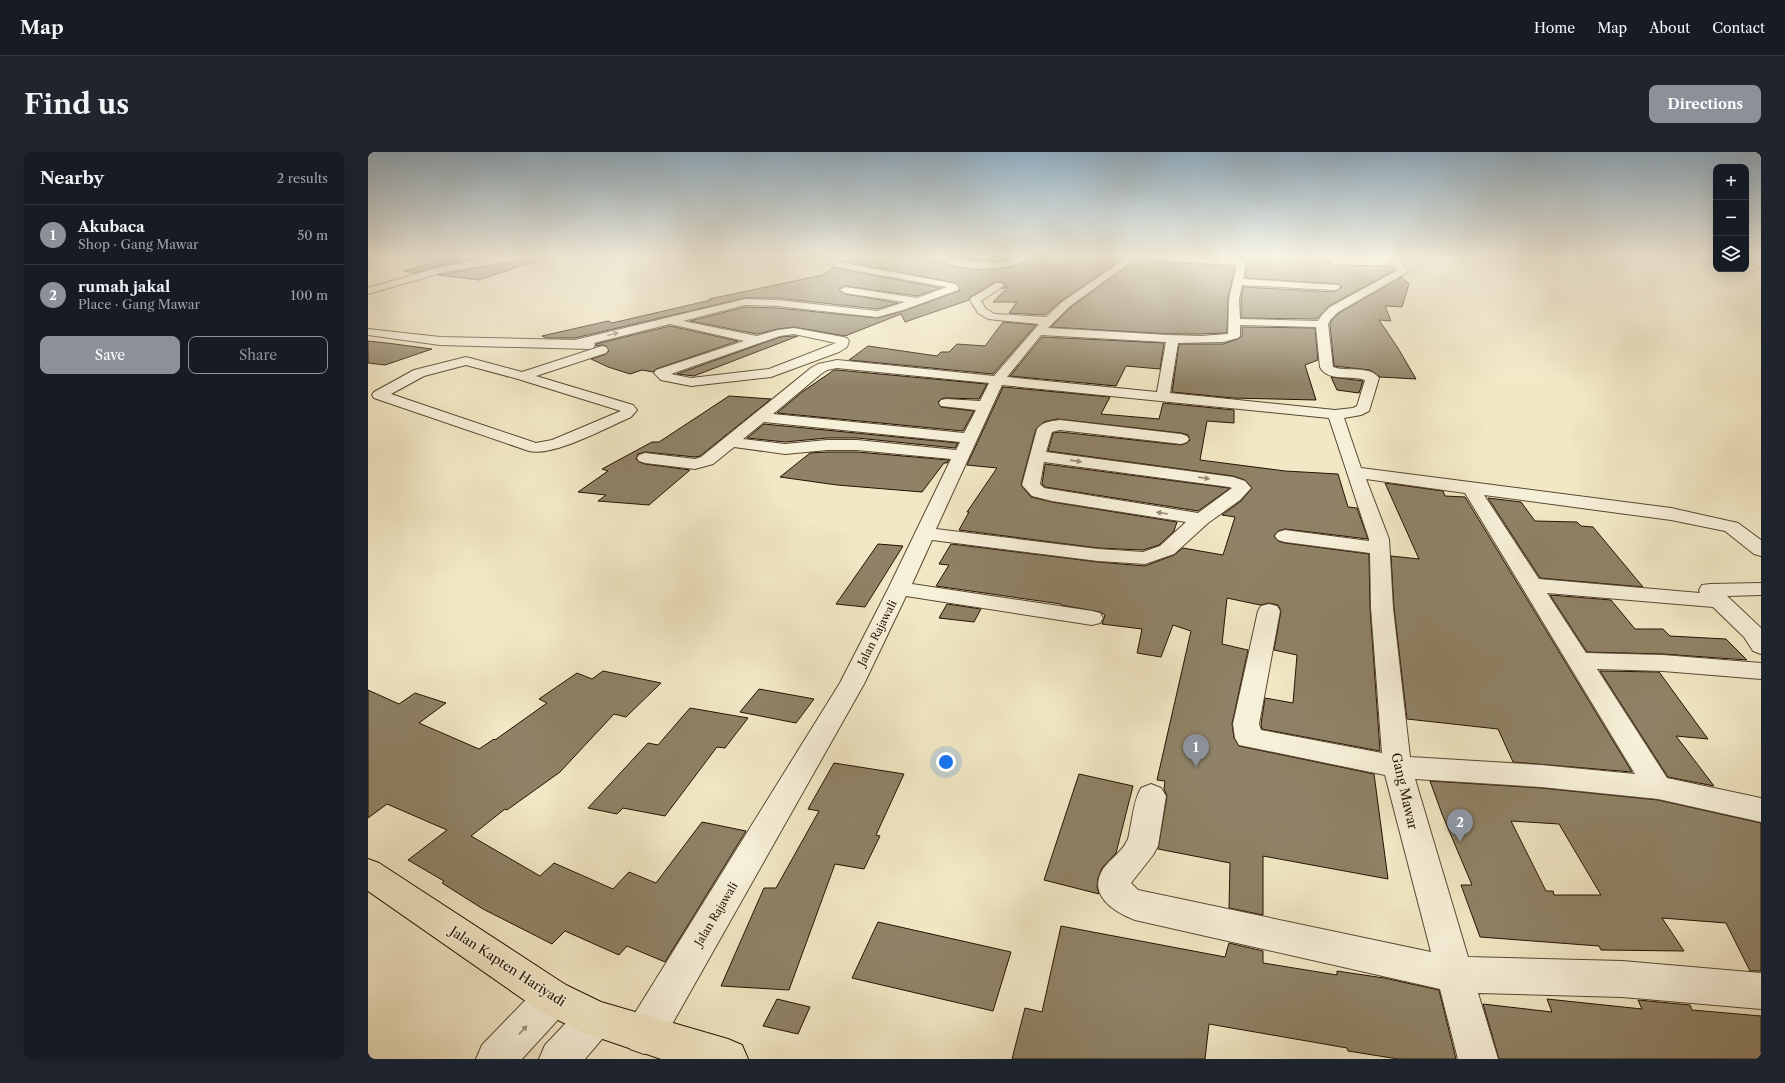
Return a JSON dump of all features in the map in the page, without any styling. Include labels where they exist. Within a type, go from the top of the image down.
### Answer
[{"type":"main road","name":"Jalan Kapten Hariyadi","points":[[368,873],[553,998],[595,1019],[644,1035],[728,1059]]},
{"type":"street","points":[[903,299],[919,302]]},
{"type":"street","points":[[575,344],[738,304],[762,302],[873,314],[888,312],[926,299]]},
{"type":"street","points":[[976,299],[975,300],[985,314],[996,318],[1043,326],[1173,338],[1231,338],[1234,336],[1234,299]]},
{"type":"street","name":"Jalan Rajawali","points":[[644,1035],[852,684],[899,589],[965,446],[998,379],[1043,326],[1072,299]]},
{"type":"street","points":[[645,458],[699,464],[707,462],[760,416],[816,371],[823,367],[837,364],[1163,395],[1335,414],[1356,412],[1364,408],[1372,378],[1361,374],[1331,372],[1327,369],[1327,356],[1323,343],[1322,324],[1324,317],[1353,299]]},
{"type":"street","points":[[1331,300],[1349,302]]},
{"type":"street","points":[[523,376],[628,408],[630,410],[626,414],[556,444],[535,448],[379,395],[419,373],[460,361],[468,361],[523,376],[608,348],[762,302]]},
{"type":"street","points":[[670,320],[686,325],[758,340],[778,333],[803,331],[842,341],[844,344],[835,349],[771,373],[690,382],[680,381],[662,374],[664,371],[758,340]]},
{"type":"street","points":[[1235,322],[1322,324]]},
{"type":"street","points":[[368,332],[440,341],[575,344],[608,348]]},
{"type":"street","points":[[1163,395],[1173,338]]},
{"type":"street","points":[[946,403],[984,406]]},
{"type":"street","name":"Gang Mawar","points":[[1335,414],[1378,538],[1382,608],[1397,767],[1478,1059]]},
{"type":"street","points":[[760,416],[965,446]]},
{"type":"street","points":[[1181,439],[1060,425],[1052,426],[1045,429],[1037,456],[1031,485],[1038,492],[1052,496],[1201,519]]},
{"type":"street","points":[[731,442],[785,449],[827,445],[965,446]]},
{"type":"street","points":[[924,533],[1098,555],[1145,558],[1167,550],[1201,519],[1242,488],[1233,482],[1037,456]]},
{"type":"street","points":[[1354,471],[1370,475],[1671,514],[1731,527],[1761,550]]},
{"type":"street","points":[[1471,488],[1658,788]]},
{"type":"street","points":[[1285,536],[1379,548]]},
{"type":"street","points":[[1531,585],[1719,601]]},
{"type":"street","points":[[899,589],[1092,618]]},
{"type":"street","points":[[1761,589],[1710,590],[1710,592],[1753,633],[1761,646]]},
{"type":"street","points":[[1269,612],[1246,724],[1249,738],[1397,767],[1541,776],[1658,788],[1761,810]]},
{"type":"street","points":[[1579,661],[1664,663],[1761,670]]},
{"type":"street","points":[[1150,796],[1142,846],[1115,879],[1116,891],[1125,901],[1135,905],[1455,975],[1622,979],[1761,991]]},
{"type":"street","points":[[496,1059],[553,998]]},
{"type":"street","points":[[559,1059],[595,1019]]},
{"type":"building","points":[[710,299],[739,299],[575,338],[546,338],[542,336],[608,321],[612,323],[711,300]]},
{"type":"building","points":[[789,299],[876,299],[898,303],[877,309]]},
{"type":"building","points":[[936,299],[969,299],[905,322],[901,314],[845,336],[794,327],[757,334],[690,321],[745,307],[777,308],[877,318],[904,311]]},
{"type":"building","points":[[996,299],[1063,299],[1045,315],[1009,313],[1017,302],[993,302]]},
{"type":"building","points":[[1081,299],[1228,299],[1227,333],[1169,334],[1051,327],[1071,307]]},
{"type":"building","points":[[1241,299],[1341,299],[1329,306],[1317,319],[1241,318]]},
{"type":"building","points":[[1363,299],[1404,299],[1402,307],[1385,306],[1391,321],[1379,320],[1398,348],[1416,379],[1380,377],[1370,370],[1334,366],[1330,324],[1339,313]]},
{"type":"building","points":[[1003,322],[1036,325],[993,374],[849,360],[868,346],[937,356],[941,352],[949,352],[957,344],[985,346]]},
{"type":"building","points":[[670,326],[738,341],[656,369],[653,372],[642,370],[630,374],[608,367],[591,359],[606,354],[609,351],[606,346],[596,346],[596,344]]},
{"type":"building","points":[[1242,327],[1315,328],[1318,360],[1305,365],[1316,400],[1233,398],[1172,392],[1179,344],[1223,344],[1238,339],[1242,336]]},
{"type":"building","points":[[798,336],[694,376],[677,374],[780,337]]},
{"type":"building","points":[[1042,337],[1164,343],[1160,369],[1126,366],[1116,386],[1010,376]]},
{"type":"building","points":[[368,341],[432,349],[385,365],[368,363]]},
{"type":"building","points":[[834,370],[987,384],[979,399],[946,398],[941,399],[938,402],[941,407],[974,411],[963,431],[777,413],[802,392]]},
{"type":"building","points":[[1331,377],[1363,381],[1359,393],[1337,390]]},
{"type":"building","points":[[1003,387],[1110,397],[1101,414],[1159,419],[1163,403],[1234,410],[1234,423],[1207,421],[1200,460],[1285,471],[1338,474],[1348,507],[1357,508],[1368,539],[1285,529],[1278,531],[1274,536],[1278,541],[1285,543],[1369,554],[1370,608],[1380,751],[1262,729],[1261,724],[1265,698],[1293,703],[1297,655],[1274,650],[1281,611],[1278,605],[1269,603],[1260,605],[1227,598],[1222,644],[1248,650],[1232,724],[1234,738],[1239,746],[1374,774],[1388,879],[1263,856],[1263,915],[1229,908],[1230,863],[1158,849],[1167,796],[1164,789],[1165,781],[1157,780],[1191,631],[1173,625],[1161,657],[1137,653],[1142,629],[1102,624],[1105,615],[1100,612],[1061,604],[936,586],[949,565],[939,564],[951,544],[1098,562],[1145,566],[1174,555],[1183,548],[1223,555],[1235,517],[1222,515],[1241,501],[1252,488],[1245,480],[1233,476],[1048,451],[1053,433],[1060,432],[1181,445],[1190,440],[1188,435],[1181,433],[1057,419],[1044,422],[1036,429],[1021,485],[1031,497],[1052,502],[1177,522],[1174,531],[1159,545],[1143,550],[1098,548],[959,530],[969,512],[967,512],[997,468],[967,465]]},
{"type":"building","points":[[729,396],[771,399],[700,456],[695,457],[645,452],[638,454],[636,459],[645,464],[690,470],[649,505],[598,501],[606,495],[578,492],[608,471],[602,469],[652,442],[659,442]]},
{"type":"building","points":[[764,424],[958,443],[955,448],[857,438],[827,438],[785,442],[747,438]]},
{"type":"building","points":[[857,452],[949,460],[947,463],[944,463],[922,492],[837,485],[780,477],[810,453]]},
{"type":"building","points":[[1045,464],[1229,489],[1198,511],[1045,487],[1042,484]]},
{"type":"building","points":[[1385,483],[1443,491],[1445,496],[1465,497],[1632,772],[1513,762],[1498,729],[1407,719],[1394,608],[1391,556],[1419,559]]},
{"type":"building","points":[[1488,498],[1521,502],[1535,521],[1577,522],[1581,526],[1593,527],[1643,587],[1540,578]]},
{"type":"building","points":[[878,544],[903,546],[865,607],[836,604]]},
{"type":"building","points":[[1550,595],[1611,600],[1635,629],[1663,629],[1670,636],[1726,639],[1747,660],[1663,654],[1587,652]]},
{"type":"building","points":[[947,604],[981,609],[974,622],[939,618]]},
{"type":"building","points":[[603,671],[661,683],[626,717],[614,714],[560,772],[507,810],[505,809],[471,836],[540,876],[554,863],[613,889],[629,872],[656,883],[702,822],[746,831],[665,962],[627,946],[619,955],[565,931],[552,944],[483,909],[442,883],[444,881],[408,860],[447,830],[387,804],[368,818],[368,690],[399,704],[415,693],[446,703],[419,723],[479,749],[494,739],[495,740],[547,703],[539,699],[577,673],[592,679]]},
{"type":"building","points":[[1600,671],[1659,672],[1708,739],[1676,736],[1714,786],[1668,777]]},
{"type":"building","points":[[759,689],[814,699],[796,723],[740,712]]},
{"type":"building","points":[[690,708],[748,718],[725,748],[717,747],[665,816],[623,808],[617,814],[588,808],[648,743],[658,745]]},
{"type":"building","points":[[834,763],[904,774],[876,835],[880,836],[864,869],[835,864],[789,990],[721,986],[764,888],[776,888],[819,811],[808,809]]},
{"type":"building","points":[[1079,774],[1133,786],[1116,853],[1102,868],[1098,878],[1097,887],[1099,894],[1044,880]]},
{"type":"building","points":[[1430,781],[1541,788],[1658,800],[1761,823],[1761,971],[1750,971],[1726,923],[1662,918],[1684,951],[1601,950],[1599,946],[1480,937],[1461,885],[1472,885],[1442,814]],"holes":[[[1511,821],[1559,824],[1601,895],[1554,895],[1553,891],[1546,891]]]},
{"type":"building","points":[[878,922],[1011,952],[993,1011],[852,978]]},
{"type":"building","points":[[1061,926],[1225,957],[1229,943],[1263,951],[1263,963],[1337,975],[1337,971],[1384,978],[1439,990],[1456,1059],[1398,1059],[1348,1051],[1347,1048],[1209,1024],[1205,1059],[1012,1059],[1025,1008],[1042,1012]]},
{"type":"building","points":[[777,999],[810,1007],[798,1034],[763,1026]]},
{"type":"building","points":[[1547,999],[1642,1009],[1638,1000],[1690,1005],[1692,1010],[1761,1016],[1761,1059],[1499,1059],[1483,1004],[1552,1012]]},
{"type":"place","name":"Akubaca","points":[[1196,767]]},
{"type":"place","name":"rumah jakal","points":[[1460,842]]}]
